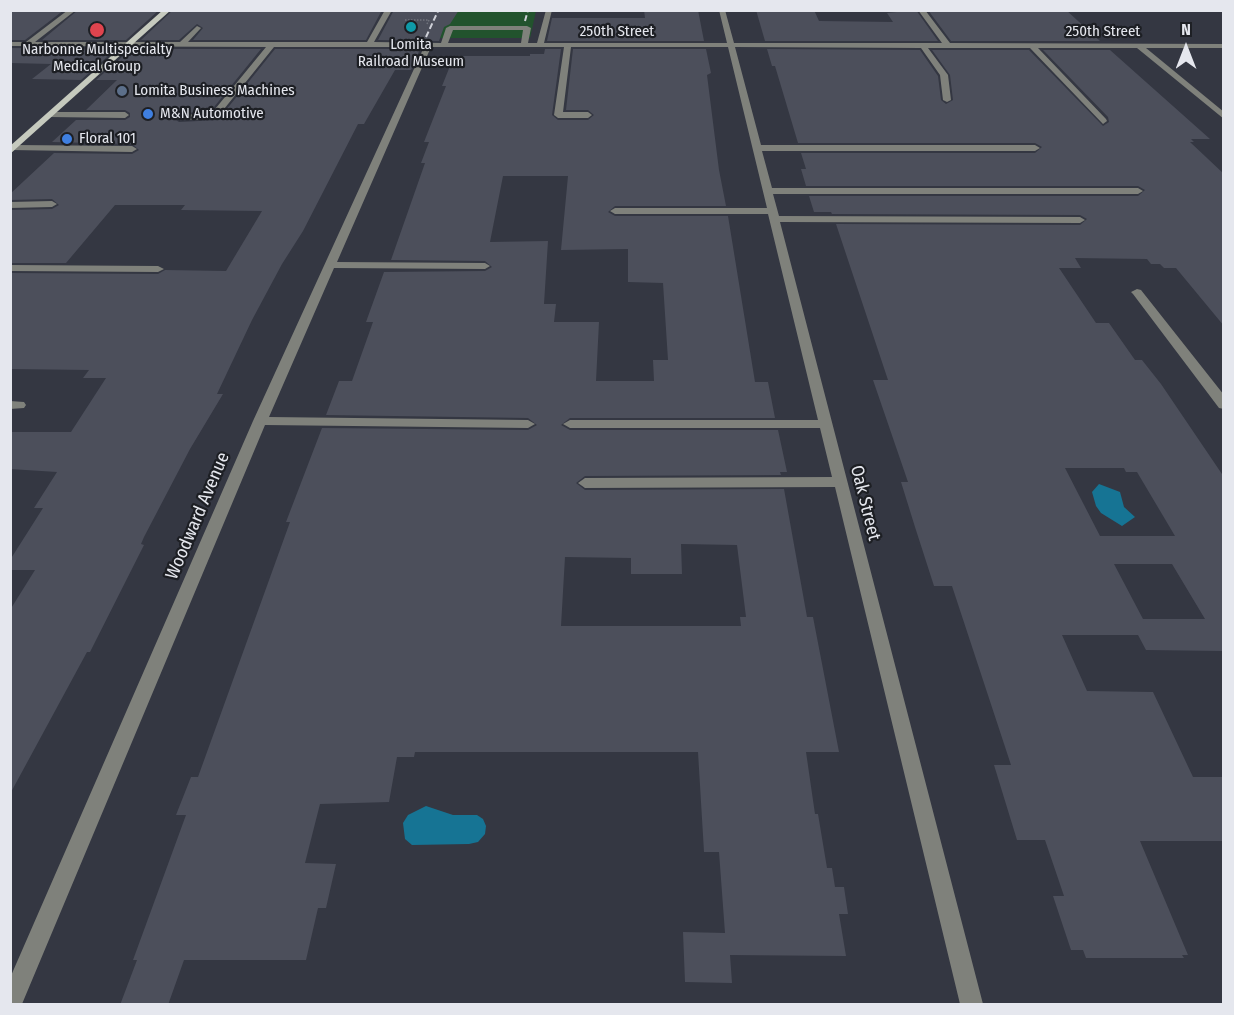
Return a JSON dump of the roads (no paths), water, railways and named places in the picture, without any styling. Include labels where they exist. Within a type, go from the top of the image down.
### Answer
[{"type":"main road","points":[[12,150],[168,10]]},
{"type":"street","points":[[28,44],[73,10]]},
{"type":"street","points":[[369,45],[389,10]]},
{"type":"street","points":[[540,45],[549,10]]},
{"type":"street","name":"Oak Street","points":[[722,10],[972,1005]]},
{"type":"street","points":[[921,10],[948,46]]},
{"type":"street","points":[[181,45],[197,28]]},
{"type":"street","points":[[436,45],[450,28],[527,28],[524,45]]},
{"type":"street","name":"250th Street","points":[[10,44],[1224,46]]},
{"type":"street","points":[[179,117],[213,117],[271,45]]},
{"type":"street","name":"Woodward Avenue","points":[[11,1005],[260,421],[436,45]]},
{"type":"street","points":[[568,45],[558,115],[588,115]]},
{"type":"street","points":[[923,46],[944,75],[947,100]]},
{"type":"street","points":[[1032,46],[1103,121]]},
{"type":"street","points":[[1139,46],[1224,117]]},
{"type":"street","points":[[52,115],[125,115]]},
{"type":"street","points":[[756,148],[1035,148]]},
{"type":"street","points":[[12,150],[132,149]]},
{"type":"street","points":[[767,191],[1138,191]]},
{"type":"street","points":[[10,205],[52,204]]},
{"type":"street","points":[[615,211],[1080,220]]},
{"type":"street","points":[[332,265],[485,266]]},
{"type":"street","points":[[10,268],[158,269]]},
{"type":"street","points":[[1137,292],[1224,405]]},
{"type":"street","points":[[260,421],[528,424]]},
{"type":"street","points":[[570,424],[825,424]]},
{"type":"street","points":[[585,483],[840,482]]},
{"type":"water","points":[[1099,484],[1120,492],[1124,507],[1135,517],[1122,526],[1101,513],[1096,506],[1092,492]]},
{"type":"water","points":[[426,806],[453,815],[477,815],[483,819],[486,826],[485,834],[478,842],[469,844],[412,845],[405,839],[403,823],[408,815]]},
{"type":"railway","points":[[525,21],[528,10]]},
{"type":"railway","points":[[426,37],[438,11]]},
{"type":"place","name":"Lomita Railroad Museum","points":[[411,27]]},
{"type":"place","name":"Narbonne Multispecialty Medical Group","points":[[97,30]]},
{"type":"place","name":"Lomita Business Machines","points":[[122,91]]},
{"type":"place","name":"M&N Automotive","points":[[148,114]]},
{"type":"place","name":"Floral 101","points":[[67,139]]}]
